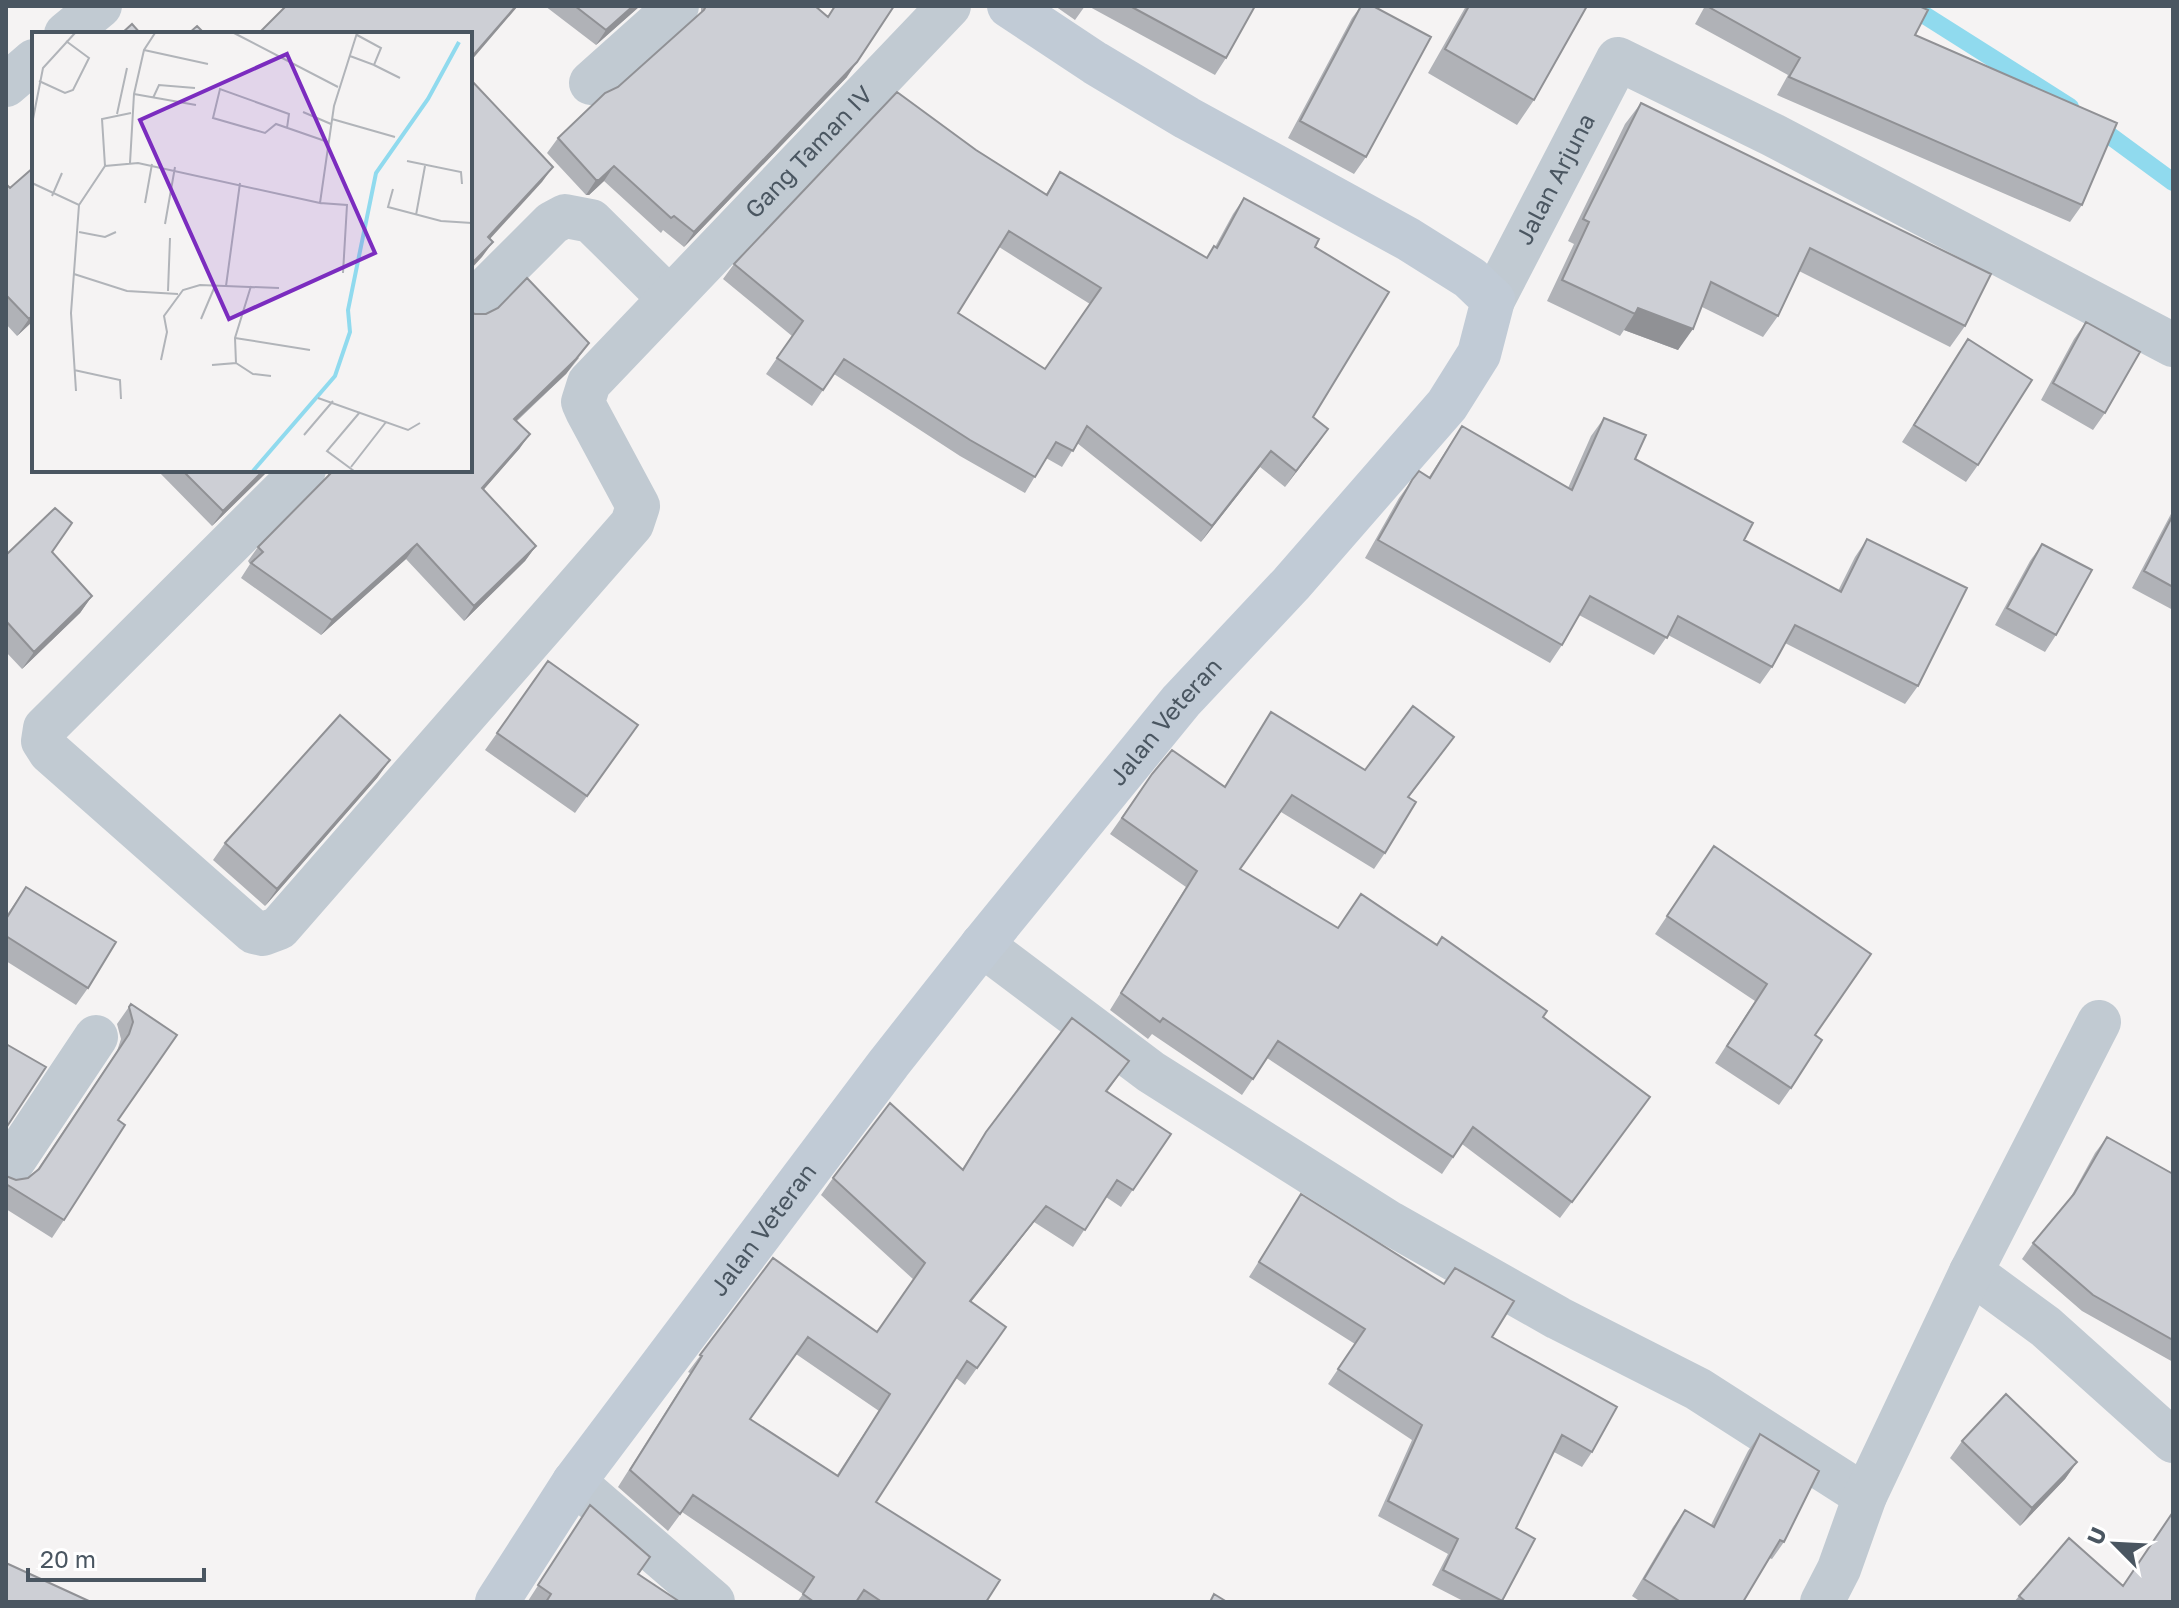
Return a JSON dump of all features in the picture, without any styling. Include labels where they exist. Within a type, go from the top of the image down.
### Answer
[{"type":"street","points":[[68,32],[100,6]]},
{"type":"street","points":[[591,83],[677,6]]},
{"type":"street","name":"Gang Taman IV","points":[[302,472],[45,728],[43,741],[50,752],[242,922],[254,932],[263,934],[279,928],[632,524],[638,506],[583,402],[594,375],[949,6]]},
{"type":"street","points":[[1009,6],[1095,63],[1187,118],[1421,246],[1470,278],[1493,300]]},
{"type":"street","name":"Jalan Arjuna","points":[[1493,300],[1618,59],[1773,135],[2173,345]]},
{"type":"street","points":[[6,85],[32,63]]},
{"type":"street","points":[[472,303],[552,223],[565,216],[591,221],[669,298]]},
{"type":"street","name":"Jalan Veteran","points":[[497,1602],[574,1482],[889,1063],[982,945],[1181,701],[1301,573],[1447,405],[1479,354],[1493,300]]},
{"type":"street","points":[[982,945],[1151,1072],[1390,1223],[1558,1318],[1698,1389],[1865,1496]]},
{"type":"street","points":[[1824,1601],[1865,1496],[1971,1272],[2099,1022]]},
{"type":"street","points":[[6,1172],[96,1037]]},
{"type":"street","points":[[1971,1272],[2046,1327],[2173,1441]]},
{"type":"street","points":[[574,1482],[713,1602]]},
{"type":"building","points":[[286,6],[516,6],[472,57],[472,32],[260,32]]},
{"type":"building","points":[[575,6],[633,6],[606,30]]},
{"type":"building","points":[[706,6],[815,6],[828,17],[835,6],[894,6],[857,62],[694,232],[674,216],[671,218],[614,166],[596,180],[558,138]]},
{"type":"building","points":[[1130,6],[1255,6],[1226,58]]},
{"type":"building","points":[[1361,6],[1373,6],[1431,37],[1366,157],[1300,121]]},
{"type":"building","points":[[1469,6],[1587,6],[1534,100],[1445,49]]},
{"type":"building","points":[[1707,6],[1919,6],[1928,10],[1915,35],[2117,123],[2082,205],[1789,77],[1800,58]]},
{"type":"building","points":[[132,24],[139,32],[123,32]]},
{"type":"building","points":[[472,81],[553,167],[488,237],[493,242],[472,263]]},
{"type":"building","points":[[897,92],[976,150],[1047,195],[1060,172],[1207,258],[1214,246],[1217,248],[1244,198],[1319,239],[1315,247],[1389,292],[1313,417],[1328,429],[1296,471],[1271,451],[1212,526],[1087,426],[1073,451],[1056,442],[1035,477],[970,440],[844,359],[823,390],[777,358],[803,321],[734,264]],"holes":[[[1009,231],[1101,288],[1045,369],[958,313]]]},
{"type":"building","points":[[1641,103],[1991,274],[1965,326],[1810,248],[1778,316],[1711,282],[1693,329],[1638,308],[1635,314],[1562,280],[1589,222],[1583,219]]},
{"type":"building","points":[[32,169],[32,316],[29,319],[6,295],[6,184],[10,188]]},
{"type":"building","points":[[527,278],[589,343],[514,419],[530,434],[482,488],[536,546],[474,606],[417,544],[332,620],[251,563],[263,552],[258,547],[332,472],[472,472],[472,313],[486,314],[498,308]]},
{"type":"building","points":[[2086,322],[2140,352],[2105,413],[2053,383]]},
{"type":"building","points":[[1968,339],[2032,380],[1978,465],[1914,425]]},
{"type":"building","points":[[1604,418],[1646,435],[1635,459],[1753,523],[1744,540],[1841,592],[1867,539],[1967,588],[1918,686],[1795,625],[1772,667],[1678,616],[1667,638],[1590,596],[1562,645],[1378,540],[1412,480],[1419,471],[1430,478],[1462,426],[1572,490]]},
{"type":"building","points":[[184,472],[262,472],[223,511]]},
{"type":"building","points":[[55,508],[72,523],[52,552],[92,596],[34,652],[6,621],[6,555]]},
{"type":"building","points":[[2173,515],[2173,587],[2144,571]]},
{"type":"building","points":[[2042,544],[2092,570],[2056,635],[2007,608]]},
{"type":"building","points":[[548,661],[638,725],[587,796],[497,733]]},
{"type":"building","points":[[1413,706],[1454,737],[1408,797],[1416,802],[1385,853],[1292,795],[1240,869],[1338,928],[1361,894],[1437,945],[1442,937],[1547,1011],[1543,1017],[1650,1097],[1572,1202],[1473,1127],[1453,1157],[1278,1041],[1253,1079],[1163,1018],[1160,1022],[1121,993],[1197,871],[1122,818],[1172,750],[1225,787],[1271,712],[1365,770]]},
{"type":"building","points":[[340,715],[390,760],[277,889],[225,843]]},
{"type":"building","points":[[1714,846],[1871,954],[1815,1035],[1822,1040],[1791,1088],[1727,1046],[1767,984],[1667,916]]},
{"type":"building","points":[[26,887],[116,942],[88,988],[6,936],[6,919]]},
{"type":"building","points":[[131,1004],[177,1035],[118,1120],[125,1125],[64,1220],[6,1184],[6,1176],[16,1180],[28,1178],[39,1169],[129,1034],[133,1022]]},
{"type":"building","points":[[1072,1018],[1129,1061],[1106,1091],[1171,1134],[1133,1190],[1117,1180],[1085,1230],[1046,1206],[970,1301],[1006,1327],[977,1368],[967,1361],[876,1502],[1000,1580],[986,1602],[882,1602],[864,1590],[856,1602],[814,1602],[803,1594],[814,1577],[693,1495],[680,1514],[630,1470],[700,1355],[773,1258],[877,1332],[925,1263],[833,1178],[890,1103],[963,1170],[986,1132]],"holes":[[[808,1337],[890,1394],[838,1476],[750,1419]]]},
{"type":"building","points":[[6,1044],[46,1067],[6,1128]]},
{"type":"building","points":[[2107,1137],[2173,1174],[2173,1340],[2093,1295],[2033,1243],[2074,1194]]},
{"type":"building","points":[[1301,1194],[1444,1284],[1455,1268],[1514,1301],[1492,1337],[1617,1407],[1592,1452],[1562,1435],[1516,1528],[1535,1539],[1502,1601],[1443,1570],[1458,1539],[1388,1501],[1422,1425],[1338,1369],[1365,1329],[1259,1262]]},
{"type":"building","points":[[2006,1394],[2077,1462],[2032,1508],[1962,1441]]},
{"type":"building","points":[[1760,1434],[1819,1471],[1784,1542],[1780,1540],[1743,1602],[1681,1602],[1644,1579],[1685,1510],[1714,1527]]},
{"type":"building","points":[[590,1505],[650,1557],[638,1574],[680,1602],[546,1602],[551,1594],[538,1585]]},
{"type":"building","points":[[2173,1512],[2173,1602],[2026,1602],[2019,1596],[2069,1538],[2123,1586]]},
{"type":"building","points":[[6,1563],[91,1602],[6,1602]]},
{"type":"building","points":[[1214,1594],[1227,1602],[1210,1602]]},
{"type":"waterway","points":[[1910,6],[2070,107]]},
{"type":"waterway","points":[[2094,124],[2173,182]]}]
